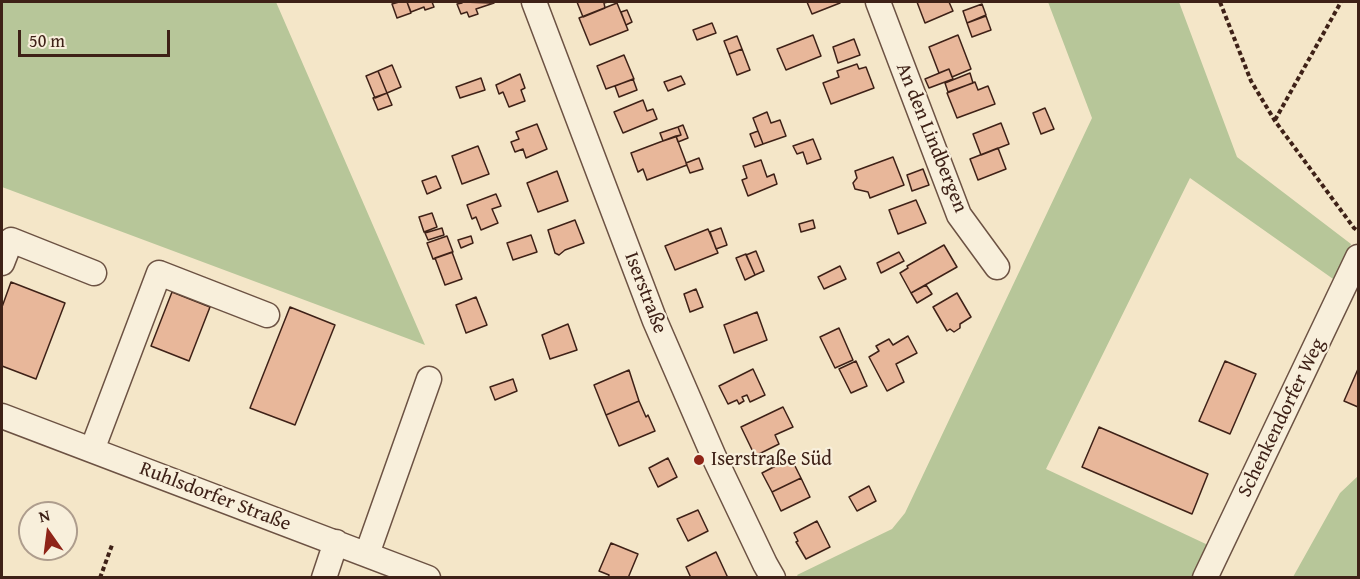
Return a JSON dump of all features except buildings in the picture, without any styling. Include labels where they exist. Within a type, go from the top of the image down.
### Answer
[{"type":"street","name":"Iserstraße","points":[[534,2],[655,321],[714,457],[773,578]]},
{"type":"street","name":"An den Lindbergen","points":[[878,2],[959,216],[998,267]]},
{"type":"street","points":[[2,263],[10,240],[94,273]]},
{"type":"street","name":"Schenkendorfer Weg","points":[[1205,578],[1359,257]]},
{"type":"street","points":[[92,450],[159,273],[267,315]]},
{"type":"street","points":[[367,554],[429,379]]},
{"type":"street","name":"Ruhlsdorfer Straße","points":[[2,416],[428,578]]},
{"type":"street","points":[[324,578],[336,542]]},
{"type":"path","points":[[1220,2],[1251,81],[1275,121],[1354,228],[1359,231]]},
{"type":"path","points":[[1275,121],[1341,2]]},
{"type":"path","points":[[100,578],[112,545]]},
{"type":"green space","points":[[2,2],[276,2],[425,345],[2,187]]},
{"type":"green space","points":[[1048,2],[1179,2],[1237,157],[1351,244],[1336,281],[1190,178],[1046,469],[1208,545],[1192,577],[799,578],[797,575],[892,529],[905,513],[1092,118]]},
{"type":"green space","points":[[1358,476],[1358,577],[1293,577],[1340,493]]},
{"type":"place","name":"Iserstraße Süd","points":[[699,460]]}]
